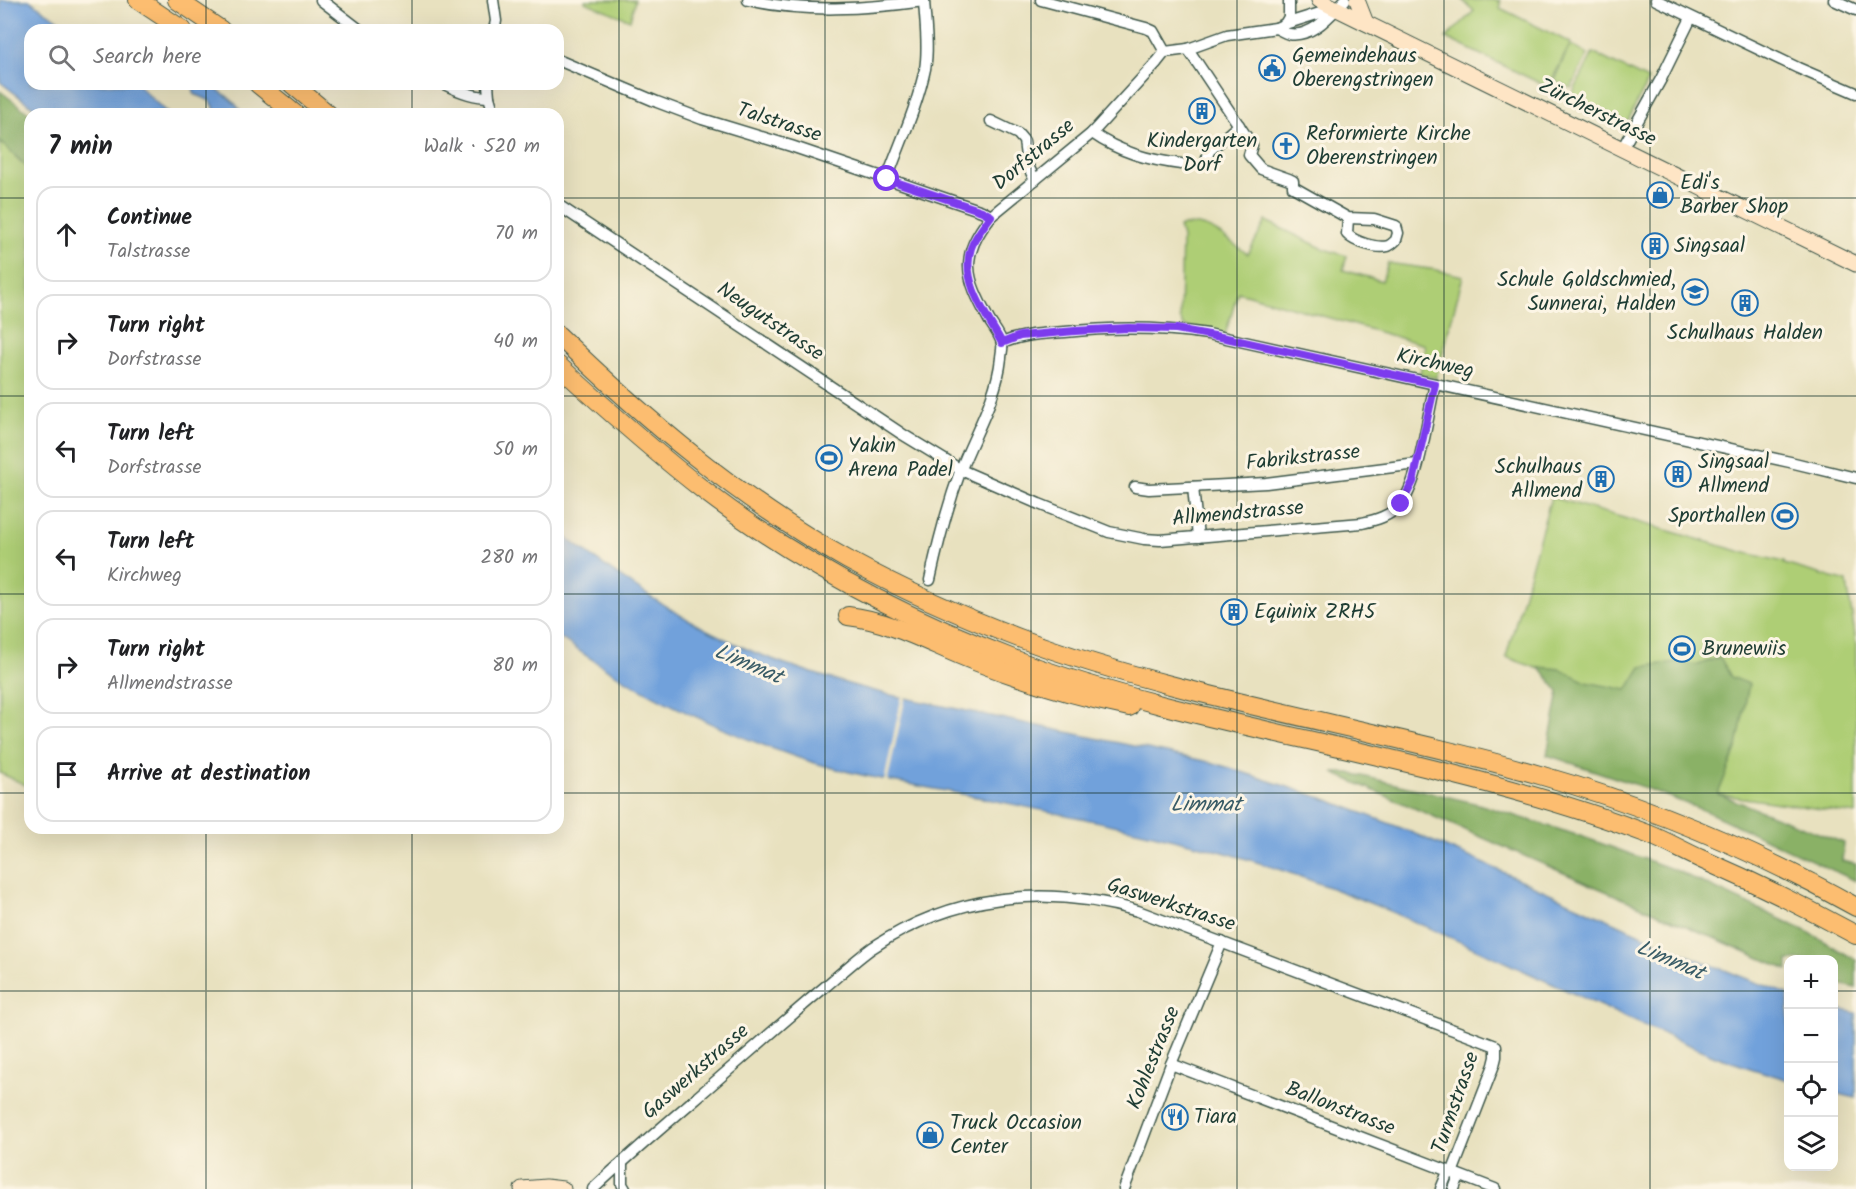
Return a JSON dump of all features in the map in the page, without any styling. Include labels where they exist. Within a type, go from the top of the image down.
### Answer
[{"type":"highway","points":[[138,0],[174,24]]},
{"type":"highway","points":[[177,0],[212,24]]},
{"type":"highway","points":[[265,90],[288,108]]},
{"type":"highway","points":[[299,90],[321,108]]},
{"type":"highway","points":[[564,340],[666,432],[746,494],[847,559],[930,601],[1022,639],[1146,678],[1454,752],[1587,790],[1636,807],[1767,861],[1856,907]]},
{"type":"highway","points":[[564,370],[657,453],[759,530],[843,581],[918,619],[1018,660],[1103,688],[1505,788],[1572,808],[1651,835],[1762,886],[1856,935]]},
{"type":"highway","points":[[848,616],[880,622],[991,667],[1085,697],[1367,753]]},
{"type":"main road","name":"Zürcherstrasse","points":[[1319,0],[1340,3],[1366,23],[1856,264]]},
{"type":"main road","points":[[1357,0],[1366,23]]},
{"type":"main road","points":[[522,1189],[546,1187],[563,1189]]},
{"type":"street","points":[[321,0],[352,24]]},
{"type":"street","points":[[493,0],[495,24]]},
{"type":"street","points":[[748,0],[820,8],[882,7],[924,1],[925,68],[915,104],[887,179]]},
{"type":"street","points":[[1041,0],[1146,28],[1152,31],[1165,52],[1188,49],[1227,35],[1281,26],[1340,3]]},
{"type":"street","points":[[1281,26],[1289,17],[1289,0]]},
{"type":"street","points":[[1656,0],[1856,93]]},
{"type":"street","points":[[1834,0],[1856,9]]},
{"type":"street","points":[[1622,149],[1661,79],[1691,18]]},
{"type":"street","points":[[1188,49],[1252,145],[1249,154],[1261,169],[1293,181],[1293,187],[1348,218],[1374,219],[1396,225],[1398,233],[1396,240],[1388,246],[1369,245],[1352,240],[1347,234],[1348,218]]},
{"type":"street","name":"Dorfstrasse","points":[[1002,343],[979,302],[970,280],[971,247],[991,216],[1092,133],[1165,52]]},
{"type":"street","name":"Talstrasse","points":[[564,63],[702,119],[887,179],[991,216]]},
{"type":"street","points":[[457,90],[479,96],[489,96]]},
{"type":"street","points":[[488,90],[492,108]]},
{"type":"street","points":[[991,121],[1018,134],[1024,141],[1027,164],[1035,180]]},
{"type":"street","points":[[1207,158],[1209,151],[1239,125]]},
{"type":"street","points":[[1092,133],[1105,142],[1136,156],[1180,164]]},
{"type":"street","name":"Neugutstrasse","points":[[564,209],[883,421],[961,470]]},
{"type":"street","name":"Kirchweg","points":[[1002,343],[1020,336],[1075,331],[1128,328],[1176,329],[1226,338],[1856,478]]},
{"type":"street","points":[[930,580],[945,519],[961,470],[999,373],[1002,343]]},
{"type":"street","name":"Allmendstrasse","points":[[961,470],[1108,532],[1144,539],[1160,540],[1362,524],[1394,511],[1401,504],[1413,482],[1435,384]]},
{"type":"street","name":"Fabrikstrasse","points":[[1135,487],[1149,489],[1284,481],[1418,464]]},
{"type":"street","points":[[1193,487],[1198,537]]},
{"type":"street","name":"Gaswerkstrasse","points":[[593,1189],[860,958],[894,935],[930,917],[994,899],[1064,896],[1120,905],[1496,1046]]},
{"type":"street","name":"Kohlestrasse","points":[[1124,1189],[1171,1064],[1222,942]]},
{"type":"street","name":"Turmstrasse","points":[[1441,1189],[1453,1173],[1494,1065],[1496,1046]]},
{"type":"street","name":"Ballonstrasse","points":[[1171,1064],[1495,1189]]},
{"type":"street","points":[[622,1163],[622,1184],[625,1189]]},
{"type":"street","name":"Turmstrasse","points":[[1453,1173],[1454,1189]]},
{"type":"green space","points":[[585,0],[635,0],[630,20],[585,2]]},
{"type":"green space","points":[[1462,0],[1500,0],[1500,8],[1571,43],[1548,87],[1446,38],[1474,11]]},
{"type":"green space","points":[[1570,45],[1588,54],[1571,88],[1554,80]]},
{"type":"green space","points":[[1593,53],[1648,80],[1627,123],[1572,95]]},
{"type":"green space","points":[[0,91],[24,109],[24,164],[0,142]]},
{"type":"green space","points":[[0,142],[24,164],[24,784],[0,773]]},
{"type":"green space","points":[[1266,221],[1324,249],[1347,256],[1343,270],[1382,281],[1388,263],[1463,276],[1436,378],[1420,374],[1425,345],[1238,292],[1225,335],[1184,326],[1180,318],[1182,237],[1179,227],[1198,225],[1205,227],[1218,233],[1248,254]]},
{"type":"green space","name":"Brunewiis","points":[[1551,497],[1784,562],[1784,564],[1847,582],[1856,642],[1856,814],[1645,784],[1567,679],[1506,657]]},
{"type":"green space","points":[[1720,657],[1731,677],[1749,684],[1737,747],[1718,794],[1844,843],[1842,861],[1856,864],[1856,881],[1710,813],[1646,788],[1547,755],[1559,692],[1539,667],[1560,669],[1586,682],[1627,690],[1641,667],[1676,662],[1698,665]]},
{"type":"green space","points":[[1333,773],[1350,773],[1478,804],[1583,837],[1675,870],[1810,933],[1856,960],[1856,988],[1838,984],[1838,955],[1784,955],[1784,968]]},
{"type":"water","points":[[0,0],[29,0],[64,24],[24,24],[24,90],[143,90],[162,108],[34,108],[0,82]]},
{"type":"water","points":[[194,90],[218,90],[238,108],[214,108],[211,102],[194,94]]},
{"type":"water","name":"Limmat","points":[[564,535],[628,582],[678,614],[729,641],[772,659],[821,676],[886,694],[1214,763],[1328,800],[1474,859],[1689,956],[1784,993],[1784,1079],[1713,1055],[1441,933],[1275,868],[1122,827],[882,779],[799,758],[704,721],[614,673],[564,640]]},
{"type":"water","points":[[1838,1009],[1856,1013],[1856,1098],[1838,1094]]},
{"type":"pier","points":[[902,695],[906,695],[887,783],[884,782]]},
{"type":"place","name":"Gemeindehaus Oberengstringen","points":[[1272,68]]},
{"type":"place","name":"Kindergarten Dorf","points":[[1202,111]]},
{"type":"place","name":"Reformierte Kirche Oberenstringen","points":[[1286,146]]},
{"type":"place","name":"Edi's Barber Shop","points":[[1660,195]]},
{"type":"place","name":"Singsaal","points":[[1655,246]]},
{"type":"place","name":"Schule Goldschmied, Sunnerai, Halden","points":[[1695,292]]},
{"type":"place","name":"Schulhaus Halden","points":[[1745,303]]},
{"type":"place","name":"Yakin Arena Padel","points":[[829,458]]},
{"type":"place","name":"Singsaal Allmend","points":[[1678,474]]},
{"type":"place","name":"Schulhaus Allmend","points":[[1601,479]]},
{"type":"place","name":"Sporthallen","points":[[1785,516]]},
{"type":"place","name":"Equinix ZRH5","points":[[1234,612]]},
{"type":"place","name":"Brunewiis","points":[[1682,649]]},
{"type":"place","name":"Tiara","points":[[1175,1117]]},
{"type":"place","name":"Truck Occasion Center","points":[[930,1135]]},
{"type":"route","points":[[887,179],[991,216],[971,247],[969,269],[970,280],[979,302],[1002,343],[1020,336],[1075,331],[1128,328],[1176,329],[1435,384],[1413,482],[1401,504]]}]
